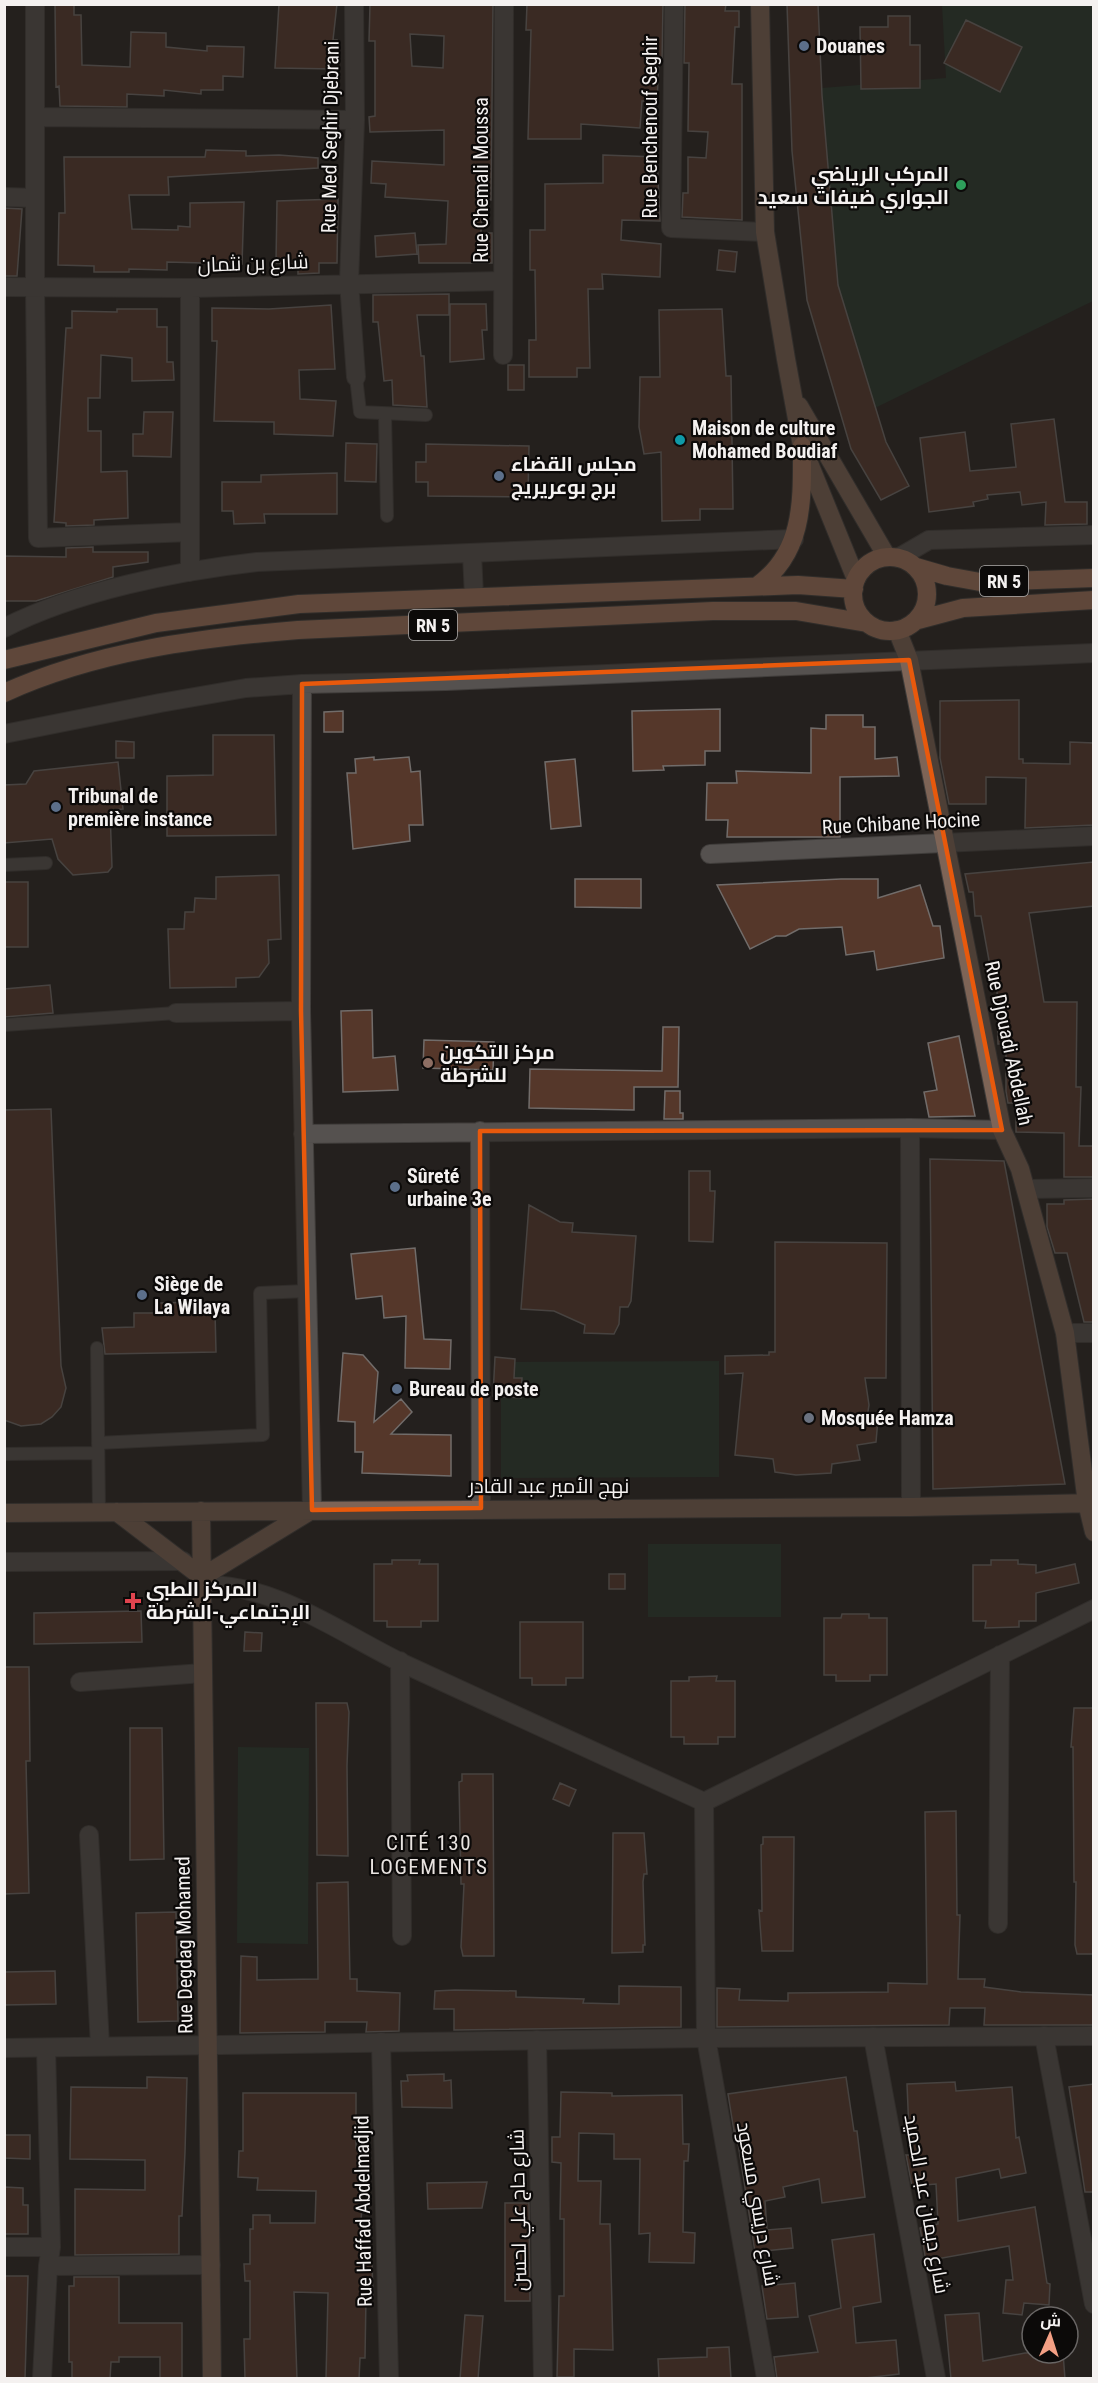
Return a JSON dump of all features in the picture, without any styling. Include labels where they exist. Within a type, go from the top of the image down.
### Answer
[{"type":"main road","points":[[757,586],[781,563],[794,539],[802,500],[802,446],[765,232],[760,4]]},
{"type":"main road","points":[[795,399],[892,558]]},
{"type":"main road","points":[[802,446],[855,584],[856,608],[867,623],[876,628],[897,630],[918,620],[927,599],[923,576],[916,567],[892,558],[868,564],[855,584]]},
{"type":"main road","name":"RN 5","points":[[916,567],[980,582],[1094,578]]},
{"type":"main road","name":"RN 5","points":[[4,660],[100,635],[190,616],[299,604],[855,584]]},
{"type":"main road","points":[[473,624],[474,596]]},
{"type":"main road","name":"RN 5","points":[[918,620],[963,608],[1094,600]]},
{"type":"main road","name":"RN 5","points":[[4,693],[68,669],[195,641],[298,630],[772,610],[820,613],[867,623]]},
{"type":"main road","name":"Rue Djouadi Abdellah","points":[[897,630],[909,660],[1002,1130],[1020,1169],[1065,1333],[1094,1532]]},
{"type":"main road","name":"نهج الأمير عبد القادر","points":[[4,1513],[480,1508],[911,1507],[1090,1503]]},
{"type":"main road","points":[[108,1512],[183,1562],[202,1581],[312,1510]]},
{"type":"main road","name":"Rue Degdag Mohamed","points":[[201,1511],[212,2379]]},
{"type":"street","points":[[35,4],[38,538],[190,532]]},
{"type":"street","name":"Rue Med Seghir Djebrani","points":[[354,4],[354,120],[349,282],[356,377]]},
{"type":"street","name":"Rue Chemali Moussa","points":[[503,355],[504,4]]},
{"type":"street","name":"Rue Benchenouf Seghir","points":[[674,4],[671,228],[765,232]]},
{"type":"street","points":[[35,117],[354,120]]},
{"type":"street","points":[[4,197],[35,198]]},
{"type":"street","name":"شارع بن نثمان","points":[[4,287],[190,288],[349,282],[503,281]]},
{"type":"street","points":[[190,288],[190,572]]},
{"type":"street","points":[[892,558],[929,540],[1094,535]]},
{"type":"street","points":[[4,627],[83,598],[190,572],[283,560],[794,539]]},
{"type":"street","points":[[472,554],[474,596]]},
{"type":"street","points":[[4,734],[246,688],[1094,653]]},
{"type":"street","points":[[302,684],[301,1011],[312,1510]]},
{"type":"street","name":"Rue Chibane Hocine","points":[[710,854],[1094,836]]},
{"type":"street","points":[[176,1013],[301,1011]]},
{"type":"street","points":[[303,1134],[910,1128],[1002,1130]]},
{"type":"street","points":[[910,1128],[911,1507]]},
{"type":"street","points":[[480,1131],[480,1508]]},
{"type":"street","points":[[1026,1189],[1094,1188]]},
{"type":"street","points":[[1065,1333],[1094,1333]]},
{"type":"street","points":[[4,1562],[183,1562]]},
{"type":"street","points":[[202,1581],[263,1593],[400,1661],[704,1802],[1094,1609]]},
{"type":"street","points":[[998,1924],[1000,1655]]},
{"type":"street","points":[[400,1661],[402,1936]]},
{"type":"street","points":[[80,1682],[203,1673]]},
{"type":"street","name":"شارع دريسي مسعود","points":[[704,1802],[706,2038],[766,2379]]},
{"type":"street","points":[[89,1835],[100,2046]]},
{"type":"street","points":[[1044,2036],[1094,2304]]},
{"type":"street","points":[[4,2048],[706,2038],[1094,2036]]},
{"type":"street","name":"شارع ديمان عبد الحميد","points":[[873,2037],[936,2379]]},
{"type":"street","name":"شارع حاج علي لحسن","points":[[537,2040],[543,2379]]},
{"type":"street","name":"Rue Haffad Abdelmadjid","points":[[381,2042],[389,2379]]},
{"type":"street","points":[[42,2379],[51,2247],[46,2048]]},
{"type":"street","points":[[4,2247],[51,2247]]},
{"type":"street","points":[[48,2266],[211,2265]]},
{"type":"lane","points":[[356,377],[360,412],[426,415]]},
{"type":"lane","points":[[385,414],[387,516]]},
{"type":"lane","points":[[4,865],[46,863]]},
{"type":"lane","points":[[4,1025],[176,1013]]},
{"type":"lane","points":[[4,1454],[263,1435],[260,1293],[306,1291]]},
{"type":"lane","points":[[97,1348],[98,1448],[108,1512]]},
{"type":"highlighted area","points":[[909,660],[1002,1130],[480,1131],[481,1508],[312,1510],[301,1011],[302,684]]},
{"type":"green space","name":"المركب الرياضي الجواري ضيفات سعيد","points":[[942,5],[1093,5],[1093,301],[875,408],[838,285],[822,88],[946,78]]},
{"type":"green space","points":[[719,1361],[719,1477],[501,1478],[501,1362]]},
{"type":"green space","points":[[648,1544],[781,1544],[781,1617],[648,1617]]},
{"type":"green space","points":[[238,1747],[309,1748],[308,1944],[237,1943]]},
{"type":"building","points":[[55,4],[74,4],[74,15],[81,15],[82,65],[130,67],[131,32],[166,33],[166,47],[207,51],[207,46],[244,47],[243,77],[223,76],[223,90],[201,90],[201,94],[164,90],[164,96],[127,94],[127,107],[60,106],[59,86],[56,87]]},
{"type":"building","points":[[279,4],[337,4],[333,40],[337,40],[337,69],[275,68]]},
{"type":"building","points":[[493,4],[491,200],[482,199],[481,233],[492,233],[492,263],[419,263],[418,245],[446,244],[448,201],[385,197],[386,184],[371,183],[372,161],[444,165],[444,130],[370,132],[369,117],[375,116],[375,41],[369,41],[370,5]],"holes":[[[410,34],[444,36],[443,68],[412,66]]]},
{"type":"building","points":[[527,4],[663,4],[662,61],[659,60],[657,101],[642,101],[640,128],[581,124],[581,139],[528,139],[531,30],[526,30]]},
{"type":"building","points":[[685,4],[726,4],[725,11],[739,11],[739,27],[735,27],[732,84],[742,84],[742,220],[682,217],[683,193],[688,193],[688,157],[706,158],[708,132],[688,131],[689,63],[684,63]]},
{"type":"building","points":[[787,4],[818,4],[822,95],[838,285],[886,442],[909,486],[881,500],[851,449],[807,300],[792,151]]},
{"type":"building","points":[[888,16],[910,16],[910,45],[920,45],[920,88],[861,89],[860,27],[888,27]]},
{"type":"building","points":[[966,20],[1022,47],[1000,92],[944,63]]},
{"type":"building","points":[[206,150],[246,151],[246,156],[279,155],[318,158],[318,168],[168,177],[169,195],[129,195],[132,229],[178,230],[178,226],[190,227],[190,203],[244,202],[242,264],[167,262],[167,270],[129,269],[129,272],[94,272],[94,266],[58,265],[59,213],[65,213],[64,157],[205,157]]},
{"type":"building","points":[[603,155],[657,157],[660,221],[622,220],[621,240],[661,244],[660,277],[602,274],[603,289],[588,289],[590,368],[577,368],[577,377],[529,377],[529,340],[536,340],[535,270],[530,270],[530,230],[545,230],[545,184],[603,183]]},
{"type":"building","points":[[338,199],[337,263],[319,263],[319,273],[298,274],[298,264],[276,263],[277,201]]},
{"type":"building","points":[[4,208],[22,209],[17,276],[4,276]]},
{"type":"building","points":[[415,233],[417,254],[376,257],[375,236]]},
{"type":"building","points":[[719,250],[737,252],[735,272],[717,270]]},
{"type":"building","points":[[449,294],[449,315],[417,315],[421,356],[424,356],[427,407],[393,405],[392,380],[384,381],[378,322],[373,322],[373,295]]},
{"type":"building","points":[[450,304],[486,304],[487,330],[482,330],[484,359],[450,362]]},
{"type":"building","points":[[331,305],[335,369],[299,370],[300,399],[336,401],[333,436],[274,434],[274,422],[214,421],[217,341],[212,341],[212,308],[269,309]]},
{"type":"building","points":[[117,309],[157,309],[157,327],[167,327],[167,362],[173,362],[174,380],[132,381],[132,358],[101,355],[100,398],[88,398],[88,431],[101,431],[101,472],[127,471],[128,518],[94,520],[94,525],[66,526],[66,523],[54,522],[66,328],[72,328],[72,311],[117,312]]},
{"type":"building","points":[[722,309],[726,376],[731,376],[733,509],[700,509],[700,520],[662,521],[661,452],[644,454],[639,427],[640,377],[660,377],[659,310]]},
{"type":"building","points":[[508,365],[524,365],[524,390],[508,390]]},
{"type":"building","points":[[144,412],[173,412],[171,457],[133,456],[133,434],[143,434]]},
{"type":"building","points":[[1054,419],[1065,502],[1087,502],[1087,524],[1045,525],[1046,502],[1022,505],[1020,492],[987,495],[988,499],[973,502],[974,506],[929,512],[920,438],[965,432],[970,471],[1016,467],[1011,424]]},
{"type":"building","points":[[346,443],[377,444],[376,482],[345,481]]},
{"type":"building","points":[[426,444],[529,446],[528,497],[428,496],[428,482],[416,482],[416,462],[426,462]]},
{"type":"building","points":[[337,473],[337,514],[264,514],[265,523],[234,524],[233,511],[222,511],[222,482],[261,482],[261,475]]},
{"type":"building","points":[[93,547],[93,552],[148,552],[148,562],[113,567],[113,577],[36,601],[4,601],[4,556],[66,557],[66,548]]},
{"type":"building","points":[[1019,700],[1019,759],[1023,759],[1023,763],[1070,764],[1070,742],[1094,743],[1094,825],[1025,828],[1026,778],[986,777],[986,804],[949,804],[940,758],[940,701]]},
{"type":"building","points":[[720,709],[720,751],[705,751],[705,765],[663,766],[664,770],[633,771],[632,711]]},
{"type":"building","points":[[343,711],[343,732],[324,732],[324,712]]},
{"type":"building","points":[[826,715],[863,715],[863,727],[875,727],[875,759],[897,757],[899,776],[840,777],[840,837],[727,837],[728,820],[706,820],[707,783],[737,783],[736,771],[811,773],[811,728],[826,729]]},
{"type":"building","points":[[213,735],[274,735],[276,835],[167,836],[167,776],[213,775]]},
{"type":"building","points":[[116,741],[134,742],[134,758],[116,758]]},
{"type":"building","points":[[374,757],[374,760],[409,757],[411,772],[420,771],[423,825],[409,825],[410,841],[353,849],[347,773],[356,773],[355,759]]},
{"type":"building","points":[[575,759],[581,826],[551,829],[545,762]]},
{"type":"building","points":[[118,762],[123,809],[110,810],[112,867],[108,872],[73,875],[58,859],[52,839],[4,843],[4,785],[26,784],[34,771]]},
{"type":"building","points":[[1094,862],[1094,906],[1029,913],[1044,1002],[1077,1002],[1076,1087],[1081,1087],[1079,1146],[1094,1146],[1094,1177],[1064,1177],[1064,1133],[1016,1132],[1016,1103],[1008,1103],[1006,1091],[1006,1044],[998,1044],[997,987],[994,988],[981,916],[975,916],[973,892],[969,892],[965,874]]},
{"type":"building","points":[[279,875],[281,939],[268,940],[269,963],[259,977],[236,978],[236,987],[170,988],[168,929],[184,929],[185,912],[194,912],[195,898],[216,899],[216,877]]},
{"type":"building","points":[[575,879],[641,879],[641,908],[575,907]]},
{"type":"building","points":[[878,879],[878,898],[920,885],[933,926],[940,926],[944,958],[877,970],[874,951],[846,955],[842,927],[799,929],[786,936],[776,936],[750,949],[717,885]]},
{"type":"building","points":[[4,882],[28,882],[28,947],[4,947]]},
{"type":"building","points":[[50,985],[53,1013],[4,1017],[4,989]]},
{"type":"building","points":[[372,1010],[373,1058],[395,1056],[398,1090],[343,1092],[341,1011]]},
{"type":"building","points":[[663,1027],[679,1027],[678,1087],[634,1087],[634,1110],[529,1108],[530,1069],[662,1071]]},
{"type":"building","points":[[959,1036],[975,1116],[929,1117],[924,1092],[937,1090],[928,1043]]},
{"type":"building","points":[[424,1040],[494,1042],[493,1070],[423,1068]]},
{"type":"building","points":[[665,1091],[680,1091],[680,1113],[683,1113],[683,1119],[664,1119]]},
{"type":"building","points":[[51,1109],[61,1366],[66,1388],[61,1407],[52,1417],[41,1424],[21,1426],[4,1420],[4,1110]]},
{"type":"building","points":[[930,1159],[1004,1161],[1065,1484],[933,1489]]},
{"type":"building","points":[[689,1171],[710,1171],[710,1191],[715,1191],[713,1242],[689,1241]]},
{"type":"building","points":[[1094,1199],[1094,1322],[1084,1322],[1067,1253],[1055,1253],[1047,1227],[1047,1204],[1064,1204],[1064,1200]]},
{"type":"building","points":[[529,1205],[560,1222],[573,1223],[572,1232],[636,1236],[631,1301],[628,1307],[620,1307],[619,1324],[614,1334],[584,1333],[585,1325],[554,1311],[521,1309]]},
{"type":"building","points":[[775,1242],[887,1243],[886,1378],[865,1378],[869,1405],[867,1418],[878,1419],[876,1442],[857,1445],[860,1460],[832,1464],[831,1473],[796,1475],[775,1472],[773,1459],[735,1455],[743,1373],[725,1374],[725,1356],[769,1355],[769,1352],[775,1352]]},
{"type":"building","points":[[415,1248],[424,1339],[451,1340],[450,1369],[405,1368],[406,1316],[384,1318],[382,1296],[356,1299],[351,1254]]},
{"type":"building","points":[[204,1302],[204,1312],[215,1312],[216,1352],[105,1354],[102,1328],[134,1327],[134,1313],[158,1313],[158,1303]]},
{"type":"building","points":[[343,1353],[363,1355],[378,1372],[374,1422],[401,1399],[412,1412],[391,1434],[451,1435],[451,1476],[362,1473],[363,1452],[355,1452],[355,1422],[338,1421]]},
{"type":"building","points":[[495,1357],[515,1359],[514,1378],[522,1378],[521,1398],[493,1396]]},
{"type":"building","points":[[392,1560],[420,1560],[419,1564],[438,1564],[438,1621],[421,1621],[421,1627],[387,1627],[387,1621],[374,1621],[374,1564],[392,1564]]},
{"type":"building","points":[[991,1560],[1018,1560],[1018,1564],[1036,1565],[1036,1573],[1075,1564],[1079,1583],[1036,1593],[1036,1621],[1019,1621],[1019,1627],[985,1628],[986,1621],[973,1621],[973,1565],[991,1565]]},
{"type":"building","points":[[609,1574],[625,1574],[625,1589],[609,1589]]},
{"type":"building","points":[[141,1611],[142,1642],[34,1644],[34,1613]]},
{"type":"building","points":[[842,1614],[869,1614],[869,1618],[887,1618],[887,1675],[870,1675],[870,1681],[836,1681],[836,1675],[824,1675],[824,1618],[841,1618]]},
{"type":"building","points":[[520,1622],[583,1622],[583,1678],[566,1678],[566,1685],[532,1685],[532,1678],[520,1678]]},
{"type":"building","points":[[245,1632],[262,1633],[261,1651],[244,1651]]},
{"type":"building","points":[[4,1667],[29,1667],[30,1761],[26,1761],[29,1893],[4,1894]]},
{"type":"building","points":[[717,1676],[716,1681],[735,1681],[735,1737],[718,1737],[718,1744],[684,1744],[684,1737],[671,1737],[671,1681],[689,1681],[689,1677]]},
{"type":"building","points":[[316,1703],[347,1703],[349,1712],[348,1856],[317,1855]]},
{"type":"building","points":[[1074,1708],[1094,1708],[1094,1954],[1077,1954],[1075,1945],[1076,1882],[1074,1882],[1073,1747],[1071,1747]]},
{"type":"building","points":[[130,1728],[162,1728],[164,1859],[130,1860]]},
{"type":"building","points":[[462,1774],[493,1774],[494,1956],[463,1956],[461,1947],[464,1884],[461,1884],[459,1782],[462,1781]]},
{"type":"building","points":[[560,1783],[576,1790],[569,1806],[553,1799]]},
{"type":"building","points":[[956,1811],[957,1915],[960,1915],[958,1979],[985,1979],[984,1987],[1021,1992],[1094,1995],[1094,2025],[984,2025],[985,2008],[950,2008],[949,2025],[717,2027],[717,1988],[740,1989],[739,2000],[788,2001],[788,1993],[888,1992],[888,1983],[927,1984],[925,1812]]},
{"type":"building","points":[[613,1833],[644,1833],[647,1874],[644,1874],[643,1882],[645,1945],[643,1945],[643,1952],[612,1953]]},
{"type":"building","points":[[763,1837],[794,1837],[793,1951],[762,1951],[759,1910],[762,1911],[761,1845]]},
{"type":"building","points":[[348,1882],[350,1979],[357,1979],[357,1991],[400,1993],[399,2031],[366,2032],[367,2022],[325,2022],[325,2032],[240,2033],[241,1956],[257,1957],[257,1980],[318,1979],[317,1883]]},
{"type":"building","points":[[176,1912],[178,2021],[138,2022],[136,1913]]},
{"type":"building","points":[[55,1971],[56,2004],[4,2005],[4,1972]]},
{"type":"building","points":[[619,1986],[681,1987],[681,2027],[454,2030],[454,2009],[434,2009],[435,1991],[455,1990],[516,1991],[516,1997],[584,1999],[583,2003],[619,2004]]},
{"type":"building","points":[[444,2074],[444,2081],[451,2080],[452,2108],[402,2107],[401,2081],[408,2081],[407,2075]]},
{"type":"building","points":[[147,2077],[187,2078],[179,2254],[75,2255],[75,2189],[145,2190],[145,2160],[70,2159],[71,2087],[147,2088]]},
{"type":"building","points":[[846,2077],[854,2131],[857,2131],[865,2197],[822,2203],[819,2179],[783,2187],[785,2197],[765,2201],[767,2230],[791,2228],[793,2248],[755,2252],[736,2130],[734,2131],[728,2094]]},
{"type":"building","points":[[955,2082],[956,2091],[1012,2087],[1016,2138],[1019,2137],[1026,2173],[1001,2178],[999,2169],[956,2178],[958,2221],[1035,2207],[1047,2283],[1050,2284],[1049,2305],[1024,2303],[1020,2305],[1020,2315],[1003,2313],[1006,2280],[1013,2280],[1009,2246],[926,2261],[920,2228],[938,2224],[936,2184],[912,2186],[906,2155],[910,2155],[907,2084]]},
{"type":"building","points":[[1094,2084],[1094,2192],[1085,2192],[1069,2087]]},
{"type":"building","points":[[561,2092],[612,2093],[612,2096],[682,2095],[683,2144],[689,2144],[688,2161],[684,2161],[683,2232],[695,2233],[694,2263],[649,2262],[650,2233],[639,2234],[640,2159],[614,2159],[614,2134],[579,2133],[578,2181],[601,2181],[600,2224],[610,2224],[613,2350],[574,2349],[574,2377],[557,2377],[559,2296],[564,2296],[564,2219],[560,2219],[561,2163],[552,2162],[552,2137],[560,2137]]},
{"type":"building","points":[[243,2093],[356,2093],[356,2148],[363,2148],[362,2182],[364,2183],[359,2245],[362,2245],[362,2262],[372,2262],[373,2296],[366,2296],[365,2358],[360,2358],[359,2379],[326,2379],[328,2293],[294,2292],[297,2379],[245,2379],[244,2339],[250,2339],[250,2281],[245,2281],[244,2264],[250,2264],[250,2229],[253,2229],[253,2215],[270,2215],[270,2223],[315,2223],[316,2191],[257,2190],[258,2178],[238,2177],[239,2151],[243,2151]]},
{"type":"building","points":[[4,2135],[30,2135],[30,2159],[4,2158]]},
{"type":"building","points":[[487,2182],[482,2208],[428,2209],[427,2183]]},
{"type":"building","points":[[4,2187],[23,2188],[23,2205],[28,2205],[28,2234],[4,2234]]},
{"type":"building","points":[[505,2203],[529,2203],[530,2301],[505,2301]]},
{"type":"building","points":[[874,2234],[881,2302],[853,2307],[856,2343],[896,2340],[899,2374],[857,2379],[777,2379],[774,2357],[818,2352],[809,2316],[841,2308],[832,2240]]},
{"type":"building","points":[[4,2276],[28,2276],[25,2379],[4,2379]]},
{"type":"building","points":[[74,2277],[119,2277],[119,2323],[182,2323],[182,2379],[160,2379],[160,2357],[119,2357],[119,2362],[111,2362],[110,2379],[72,2379],[72,2362],[69,2362],[69,2286],[74,2286]]},
{"type":"building","points":[[795,2283],[798,2317],[767,2319],[762,2286]]},
{"type":"building","points":[[979,2313],[983,2361],[1020,2354],[1020,2365],[1064,2365],[1065,2379],[951,2379],[945,2315]]},
{"type":"building","points":[[465,2315],[483,2316],[478,2379],[460,2379]]},
{"type":"building","points":[[729,2347],[731,2379],[659,2379],[658,2359],[707,2357],[707,2348]]},
{"type":"place","name":"Douanes","points":[[804,46]]},
{"type":"place","name":"المركب الرياضي الجواري ضيفات سعيد","points":[[961,185]]},
{"type":"place","name":"Maison de culture Mohamed Boudiaf","points":[[680,440]]},
{"type":"place","name":"مجلس القضاء برج بوعريريج","points":[[499,476]]},
{"type":"place","name":"Tribunal de première instance","points":[[56,807]]},
{"type":"place","name":"مركز التكوين للشرطة","points":[[428,1063]]},
{"type":"place","name":"Sûreté urbaine 3e","points":[[395,1187]]},
{"type":"place","name":"Siège de La Wilaya","points":[[142,1295]]},
{"type":"place","name":"Bureau de poste","points":[[397,1389]]},
{"type":"place","name":"Mosquée Hamza","points":[[809,1418]]},
{"type":"place","name":"المركز الطبي الإجتماعي-الشرطة","points":[[133,1601]]},
{"type":"district","name":"CITÉ 130 LOGEMENTS","points":[[429,1855]]}]
